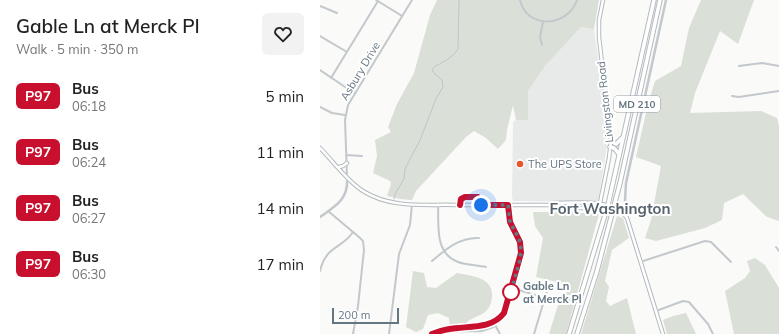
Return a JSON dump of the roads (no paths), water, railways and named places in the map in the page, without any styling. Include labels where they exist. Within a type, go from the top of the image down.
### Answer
[{"type":"highway","name":"MD 210","points":[[569,334],[607,207],[654,0]]},
{"type":"highway","name":"MD 210","points":[[577,334],[597,271],[620,184],[660,0]]},
{"type":"highway","points":[[611,141],[618,144],[623,138]]},
{"type":"highway","points":[[610,147],[614,148],[619,154]]},
{"type":"main road","name":"Livingston Road","points":[[600,203],[611,141],[599,37],[599,20],[603,0]]},
{"type":"main road","points":[[320,148],[357,187],[375,197],[393,203],[549,205],[554,203],[600,203],[607,207]]},
{"type":"main road","points":[[338,167],[347,163]]},
{"type":"main road","points":[[549,205],[554,208],[607,207],[621,211],[627,218],[662,334]]},
{"type":"street","points":[[331,78],[377,0],[402,16]]},
{"type":"street","name":"Asbury Drive","points":[[320,217],[340,202],[343,197],[347,181],[345,115],[349,102],[412,0]]},
{"type":"street","points":[[520,0],[530,16],[543,22],[560,19],[573,8],[577,0]]},
{"type":"street","points":[[627,218],[625,201],[626,183],[666,0]]},
{"type":"street","points":[[320,6],[337,13]]},
{"type":"street","points":[[542,45],[540,37],[543,22]]},
{"type":"street","points":[[320,36],[347,52]]},
{"type":"street","points":[[739,66],[762,63],[779,66]]},
{"type":"street","points":[[320,70],[354,93]]},
{"type":"street","points":[[732,96],[739,97],[779,91]]},
{"type":"street","points":[[320,107],[332,113],[345,115]]},
{"type":"street","points":[[346,155],[362,156]]},
{"type":"street","points":[[389,334],[399,254],[410,228],[412,204]]},
{"type":"street","points":[[438,204],[440,240],[443,251],[458,262],[486,267]]},
{"type":"street","points":[[432,334],[446,331],[481,331],[495,325],[504,313],[520,260],[521,249],[519,239],[510,222],[508,205]]},
{"type":"street","points":[[328,211],[363,241],[364,250],[358,306],[353,334]]},
{"type":"street","points":[[320,271],[322,262],[330,252],[347,240],[354,232]]},
{"type":"street","points":[[432,260],[443,251],[462,240],[479,238]]},
{"type":"street","points":[[640,262],[705,241],[711,242],[731,262]]},
{"type":"street","points":[[776,247],[779,251]]},
{"type":"street","points":[[534,334],[549,284]]},
{"type":"street","points":[[512,288],[545,298]]},
{"type":"street","points":[[656,310],[683,301],[689,302],[708,324],[713,334]]},
{"type":"street","points":[[495,325],[500,334]]},
{"type":"waterway","points":[[394,199],[395,194],[404,179],[405,169],[420,140],[436,99],[443,87],[442,80],[432,70],[451,57],[458,49],[459,0]]},
{"type":"place","name":"The UPS Store","points":[[520,164]]},
{"type":"place","name":"Gable Ln at Merck Pl","points":[[511,292]]},
{"type":"district","name":"Fort Washington","points":[[610,208]]}]
